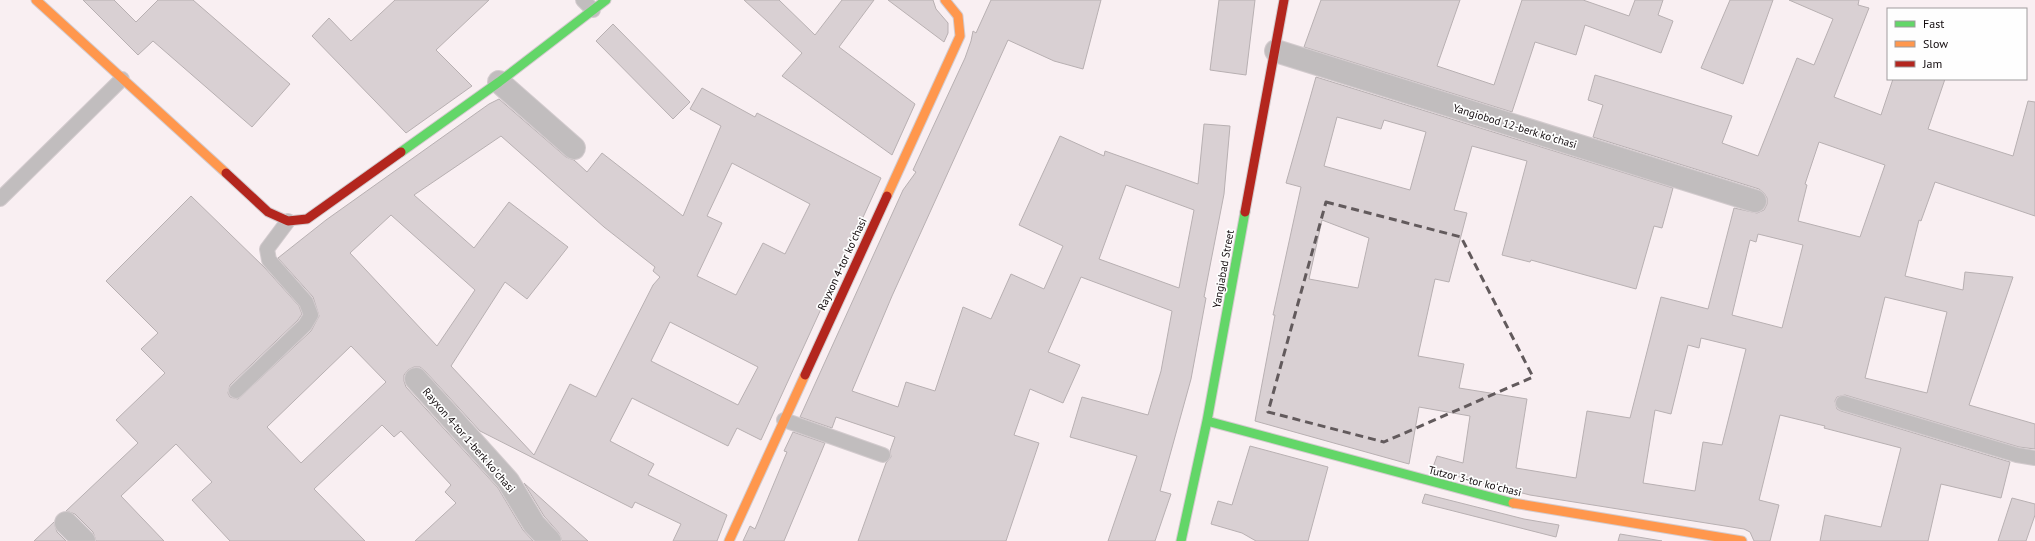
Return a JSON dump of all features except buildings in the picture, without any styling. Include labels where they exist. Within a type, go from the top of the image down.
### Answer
[{"type":"street","points":[[36,0],[268,212],[288,221],[307,219],[499,82],[606,0]]},
{"type":"street","name":"Rayxon 4-tor koʻchasi","points":[[729,541],[960,36],[961,21],[956,10],[945,0]]},
{"type":"street","name":"Yangiabad Street","points":[[1181,541],[1207,421],[1276,51],[1284,0]]},
{"type":"street","name":"Yangiobod 12-berk koʻchasi","points":[[1276,51],[1755,201]]},
{"type":"street","points":[[499,82],[574,148]]},
{"type":"street","name":"Rayxon 4-tor 1-berk koʻchasi","points":[[416,379],[508,481],[534,524],[550,541]]},
{"type":"street","name":"Tutzor 3-tor koʻchasi","points":[[1207,421],[1410,477],[1527,507],[1742,541]]},
{"type":"street","points":[[66,523],[84,541]]},
{"type":"lane","points":[[583,0],[593,10]]},
{"type":"lane","points":[[0,199],[122,79]]},
{"type":"lane","points":[[236,391],[305,325],[311,315],[306,302],[269,260],[267,248],[288,221]]},
{"type":"lane","points":[[1842,403],[2017,455],[2035,458]]},
{"type":"lane","points":[[784,420],[883,455]]},
{"type":"highlighted area","points":[[1326,202],[1461,237],[1533,377],[1384,442],[1268,412]]},
{"type":"traffic: fast","points":[[401,152],[499,82],[606,0]]},
{"type":"traffic: fast","points":[[1181,541],[1207,421],[1245,212]]},
{"type":"traffic: fast","points":[[1207,421],[1513,503]]},
{"type":"traffic: slow","points":[[36,0],[226,173]]},
{"type":"traffic: slow","points":[[887,196],[960,36],[958,16],[945,0]]},
{"type":"traffic: slow","points":[[729,541],[805,375]]},
{"type":"traffic: slow","points":[[1513,503],[1742,541]]},
{"type":"traffic: jam","points":[[1245,212],[1284,0]]},
{"type":"traffic: jam","points":[[226,173],[268,212],[288,221],[307,219],[401,152]]},
{"type":"traffic: jam","points":[[805,375],[887,196]]}]
